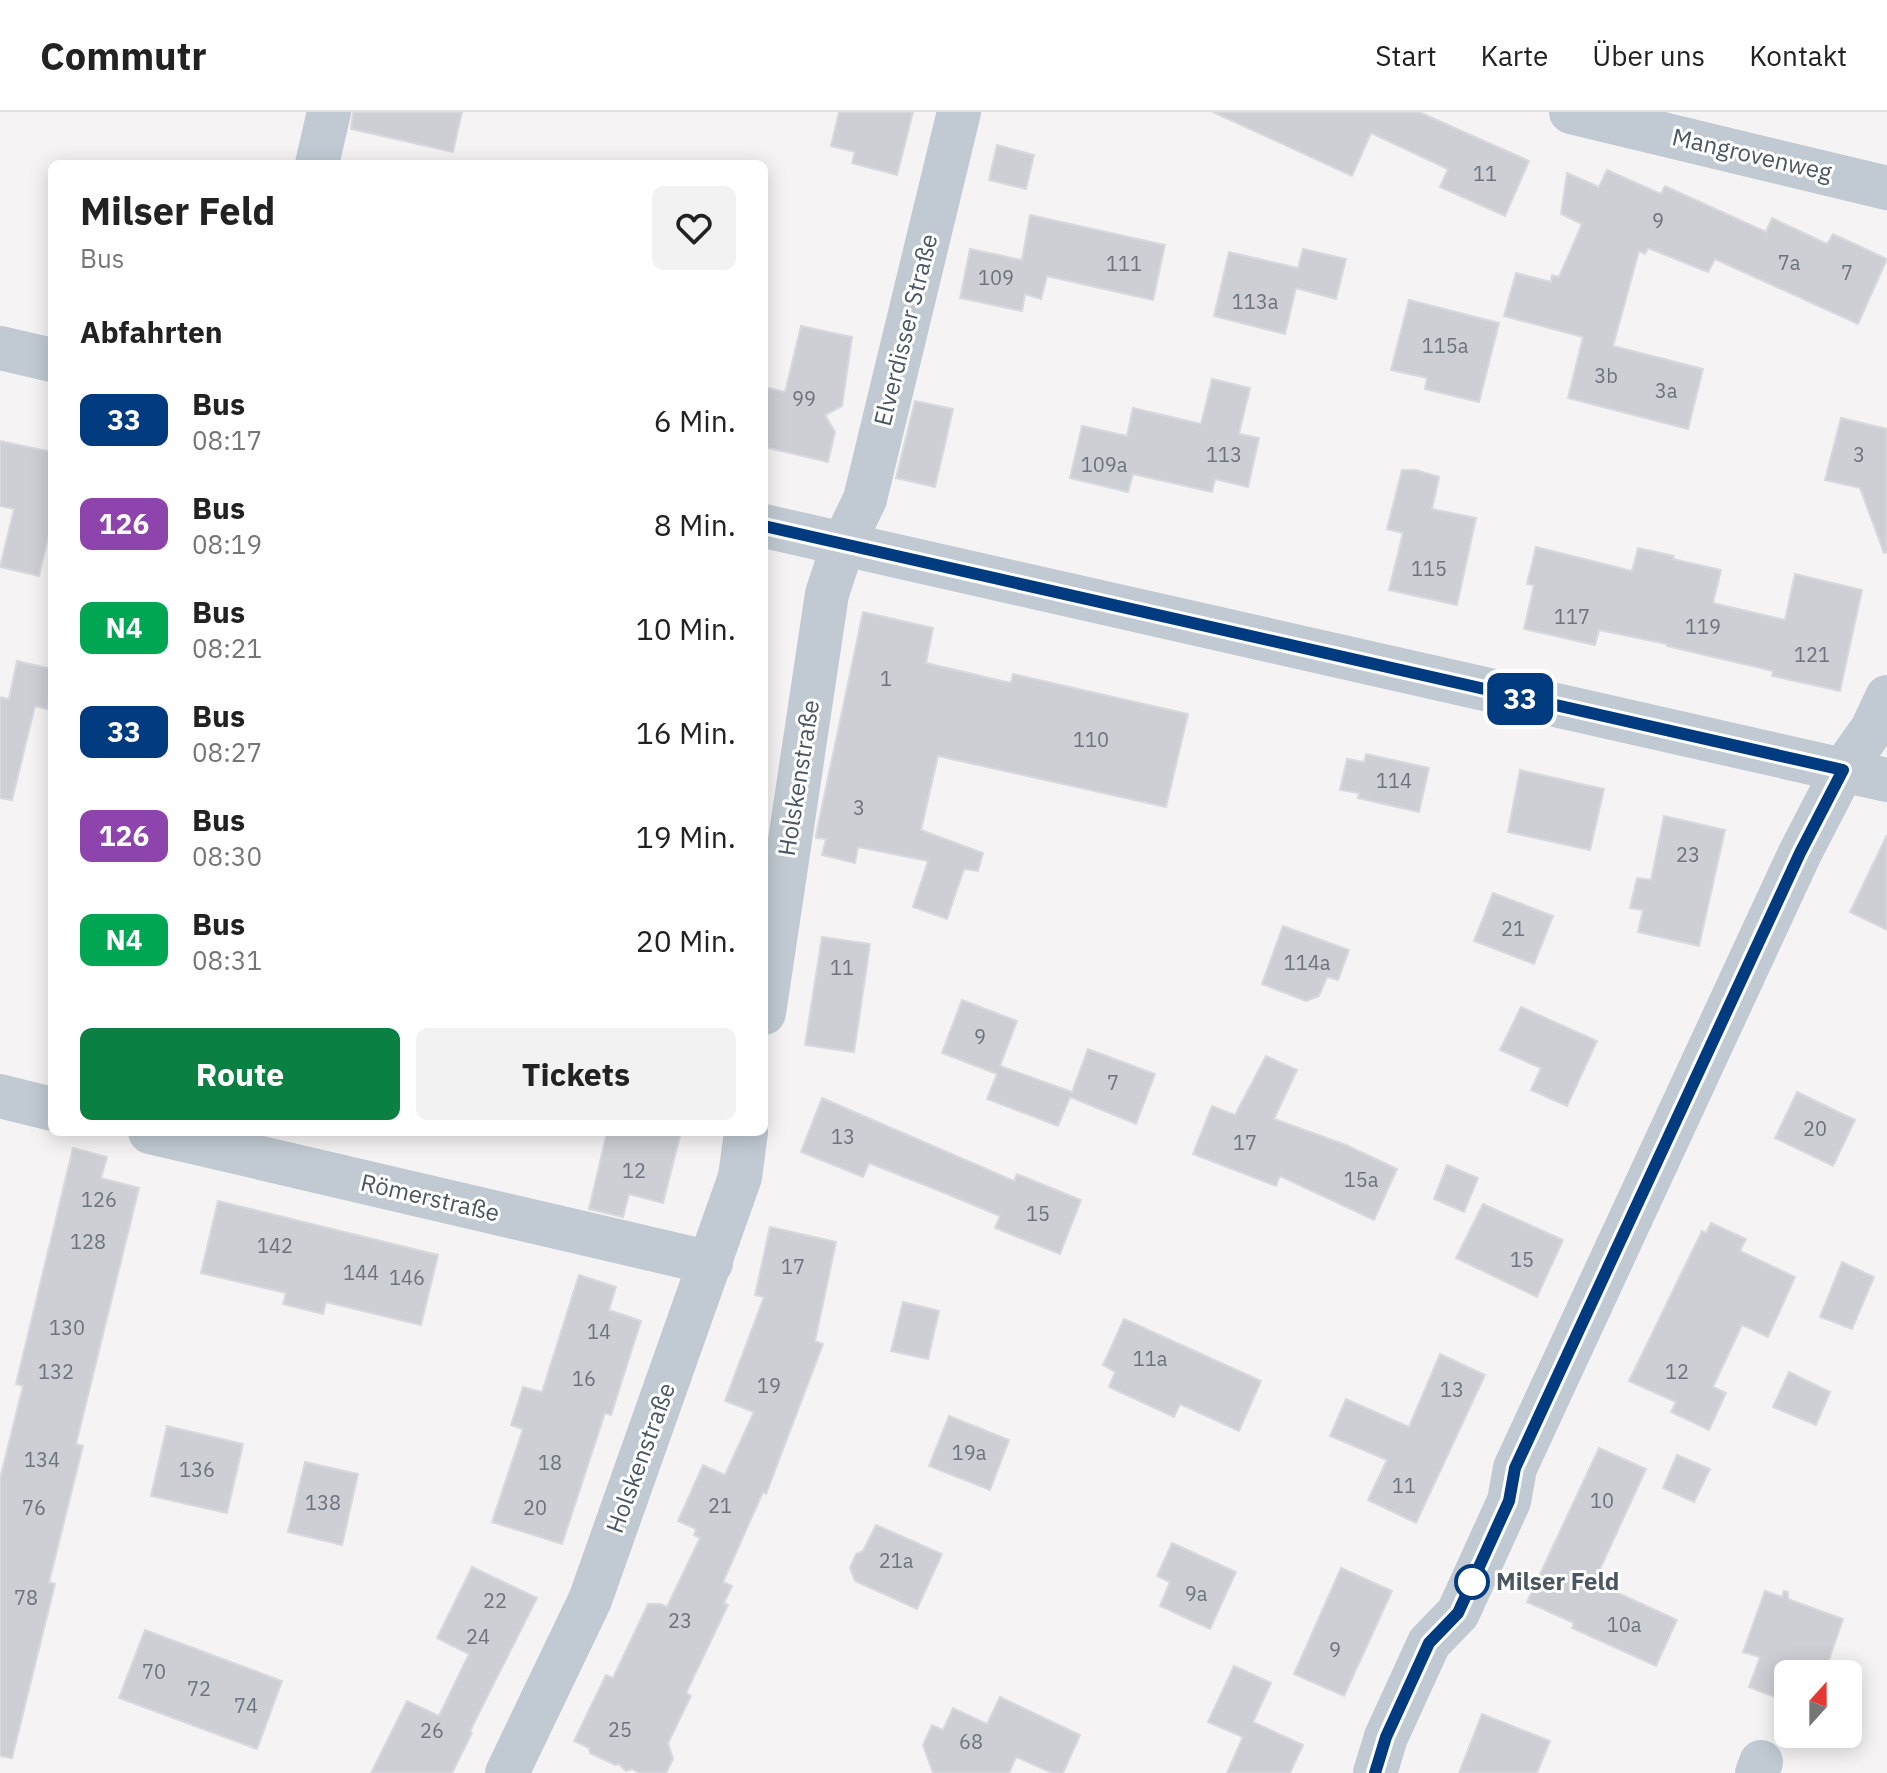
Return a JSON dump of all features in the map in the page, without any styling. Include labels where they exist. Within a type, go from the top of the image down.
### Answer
[{"type":"street","points":[[318,160],[329,112]]},
{"type":"street","name":"Elverdisser Straße","points":[[843,545],[865,499],[959,112]]},
{"type":"street","name":"Mangrovenweg","points":[[1571,112],[1887,188]]},
{"type":"street","points":[[0,348],[48,359]]},
{"type":"street","points":[[768,527],[1864,775]]},
{"type":"street","name":"Holskenstraße","points":[[768,986],[827,594],[843,545]]},
{"type":"street","points":[[1375,1773],[1386,1737],[1429,1643],[1458,1613],[1509,1501],[1515,1468],[1800,853],[1864,775],[1872,729],[1887,697]]},
{"type":"street","points":[[0,1096],[48,1108]]},
{"type":"street","name":"Römerstraße","points":[[167,1136],[711,1263]]},
{"type":"street","name":"Holskenstraße","points":[[507,1773],[590,1600],[740,1177],[745,1136]]},
{"type":"building","points":[[353,112],[462,112],[453,152],[351,129]]},
{"type":"building","points":[[839,112],[913,112],[897,175],[852,163],[855,152],[831,146]]},
{"type":"building","points":[[1213,112],[1419,112],[1529,161],[1505,216],[1440,187],[1448,169],[1371,133],[1352,176]]},
{"type":"building","points":[[997,145],[1034,155],[1026,189],[989,180]]},
{"type":"building","points":[[1607,170],[1661,194],[1665,186],[1766,232],[1772,218],[1827,244],[1833,234],[1887,259],[1858,324],[1715,259],[1708,272],[1648,248],[1645,254],[1639,251],[1613,346],[1703,369],[1688,429],[1568,398],[1583,337],[1504,316],[1516,273],[1551,282],[1552,275],[1559,277],[1582,224],[1561,214],[1567,173],[1599,187]]},
{"type":"building","points":[[1030,215],[1165,245],[1153,300],[1047,276],[1041,299],[1025,294],[1022,311],[960,298],[970,249],[1022,260]]},
{"type":"building","points":[[1303,249],[1346,259],[1336,299],[1296,288],[1285,334],[1214,316],[1229,252],[1298,268]]},
{"type":"building","points":[[1409,300],[1499,323],[1479,402],[1425,389],[1427,378],[1391,370]]},
{"type":"building","points":[[801,326],[852,337],[842,406],[825,415],[835,432],[828,462],[768,448],[768,388],[785,392]]},
{"type":"building","points":[[1212,379],[1250,388],[1239,434],[1259,438],[1248,487],[1215,479],[1212,492],[1133,474],[1128,492],[1070,478],[1082,426],[1127,436],[1133,408],[1201,424]]},
{"type":"building","points":[[915,401],[953,409],[935,487],[896,478]]},
{"type":"building","points":[[1841,418],[1887,429],[1887,552],[1884,553],[1860,488],[1825,480]]},
{"type":"building","points":[[0,441],[48,451],[48,537],[39,576],[0,567],[14,509],[0,506]]},
{"type":"building","points":[[1402,470],[1416,470],[1439,477],[1432,509],[1476,518],[1457,605],[1389,590],[1403,533],[1387,529]]},
{"type":"building","points":[[1536,547],[1632,571],[1638,548],[1674,556],[1673,559],[1721,570],[1713,603],[1785,620],[1795,574],[1862,590],[1840,691],[1772,676],[1773,671],[1667,644],[1599,630],[1595,645],[1524,629],[1534,585],[1527,584]]},
{"type":"building","points":[[863,612],[933,628],[926,663],[1011,683],[1013,674],[1188,714],[1166,807],[938,756],[921,830],[983,853],[978,871],[964,869],[947,919],[913,907],[928,861],[858,847],[855,863],[822,855],[826,839],[816,838],[816,835]]},
{"type":"building","points":[[17,661],[48,668],[47,709],[35,706],[12,800],[0,798],[0,697],[9,699]]},
{"type":"building","points":[[1366,754],[1429,768],[1419,812],[1358,798],[1359,793],[1340,790],[1347,759],[1364,762]]},
{"type":"building","points":[[1520,770],[1604,789],[1590,850],[1508,832]]},
{"type":"building","points":[[1664,816],[1725,830],[1699,946],[1638,932],[1643,910],[1630,908],[1637,878],[1651,880]]},
{"type":"building","points":[[1887,835],[1887,930],[1850,912]]},
{"type":"building","points":[[1493,893],[1553,916],[1534,964],[1474,941]]},
{"type":"building","points":[[1283,926],[1349,950],[1338,980],[1327,977],[1319,996],[1306,1001],[1262,984]]},
{"type":"building","points":[[822,937],[870,944],[854,1052],[805,1045]]},
{"type":"building","points":[[962,1000],[1017,1021],[1000,1066],[1072,1092],[1088,1049],[1155,1074],[1136,1124],[1070,1097],[1058,1126],[987,1099],[997,1074],[942,1053]]},
{"type":"building","points":[[1521,1007],[1597,1041],[1567,1106],[1531,1090],[1541,1068],[1500,1050]]},
{"type":"building","points":[[1266,1056],[1297,1070],[1274,1119],[1346,1145],[1397,1169],[1374,1220],[1280,1176],[1276,1186],[1193,1154],[1212,1106],[1235,1115]]},
{"type":"building","points":[[1797,1092],[1855,1120],[1833,1166],[1775,1138]]},
{"type":"building","points":[[822,1098],[1014,1181],[1017,1174],[1081,1200],[1060,1254],[995,1228],[1000,1216],[869,1163],[863,1177],[801,1152]]},
{"type":"building","points":[[606,1136],[680,1136],[663,1203],[629,1194],[623,1217],[589,1209]]},
{"type":"building","points":[[73,1148],[107,1157],[101,1178],[139,1188],[76,1444],[83,1446],[49,1582],[55,1584],[12,1758],[0,1756],[0,1479],[23,1386],[16,1384]]},
{"type":"building","points":[[1447,1165],[1478,1178],[1464,1212],[1434,1199]]},
{"type":"building","points":[[218,1201],[438,1255],[421,1325],[326,1302],[323,1314],[283,1304],[286,1293],[201,1273]]},
{"type":"building","points":[[1483,1204],[1563,1240],[1537,1297],[1456,1258]]},
{"type":"building","points":[[1711,1223],[1746,1239],[1740,1251],[1795,1277],[1768,1337],[1742,1325],[1713,1387],[1726,1393],[1709,1430],[1671,1412],[1676,1402],[1629,1381],[1702,1231],[1706,1233]]},
{"type":"building","points":[[770,1227],[836,1242],[815,1341],[823,1344],[766,1494],[763,1492],[723,1582],[732,1586],[724,1603],[728,1605],[686,1693],[691,1696],[668,1743],[673,1759],[666,1773],[626,1771],[619,1764],[590,1753],[589,1748],[574,1741],[606,1675],[613,1678],[648,1604],[667,1607],[700,1538],[694,1535],[696,1529],[678,1521],[703,1465],[725,1475],[754,1412],[725,1401],[764,1297],[755,1295]]},
{"type":"building","points":[[1842,1262],[1874,1277],[1852,1329],[1820,1317]]},
{"type":"building","points":[[579,1275],[616,1287],[609,1310],[641,1321],[611,1415],[605,1413],[562,1544],[492,1522],[523,1429],[511,1425],[523,1387],[542,1392]]},
{"type":"building","points":[[903,1302],[939,1311],[928,1359],[891,1351]]},
{"type":"building","points":[[1124,1319],[1261,1381],[1239,1431],[1180,1404],[1174,1417],[1109,1387],[1115,1372],[1103,1365]]},
{"type":"building","points":[[1440,1354],[1485,1375],[1416,1523],[1368,1500],[1387,1460],[1330,1436],[1346,1399],[1409,1427]]},
{"type":"building","points":[[1789,1372],[1830,1392],[1816,1425],[1773,1407]]},
{"type":"building","points":[[949,1416],[1009,1440],[990,1490],[929,1466]]},
{"type":"building","points":[[167,1426],[243,1444],[227,1513],[151,1496]]},
{"type":"building","points":[[1599,1448],[1646,1469],[1594,1582],[1677,1620],[1656,1666],[1572,1628],[1574,1623],[1527,1602]]},
{"type":"building","points":[[1677,1455],[1710,1469],[1694,1502],[1663,1488]]},
{"type":"building","points":[[305,1462],[358,1474],[342,1545],[288,1532]]},
{"type":"building","points":[[876,1525],[942,1554],[917,1609],[855,1581],[850,1568]]},
{"type":"building","points":[[1172,1543],[1236,1572],[1210,1629],[1160,1606],[1170,1582],[1157,1576]]},
{"type":"building","points":[[472,1567],[537,1598],[470,1731],[472,1733],[452,1773],[371,1773],[407,1701],[439,1716],[469,1654],[437,1638]]},
{"type":"building","points":[[1341,1568],[1392,1591],[1344,1696],[1294,1674]]},
{"type":"building","points":[[1765,1591],[1782,1597],[1784,1591],[1788,1592],[1788,1599],[1843,1619],[1829,1660],[1774,1660],[1774,1697],[1749,1687],[1760,1657],[1743,1652]]},
{"type":"building","points":[[145,1630],[282,1681],[257,1749],[119,1698]]},
{"type":"building","points":[[1234,1666],[1271,1683],[1253,1722],[1303,1745],[1290,1773],[1227,1773],[1243,1737],[1208,1722]]},
{"type":"building","points":[[1000,1697],[1080,1735],[1063,1773],[1052,1773],[1016,1757],[1009,1773],[933,1773],[923,1745],[932,1725],[943,1730],[953,1708],[987,1724]]},
{"type":"building","points":[[1482,1714],[1550,1741],[1537,1773],[1459,1773]]},
{"type":"bus line","name":"33","points":[[768,527],[1843,770],[1800,853],[1515,1468],[1509,1501],[1458,1613],[1429,1643],[1386,1737],[1375,1773]]},
{"type":"place","name":"Milser Feld","points":[[1472,1582]]}]
